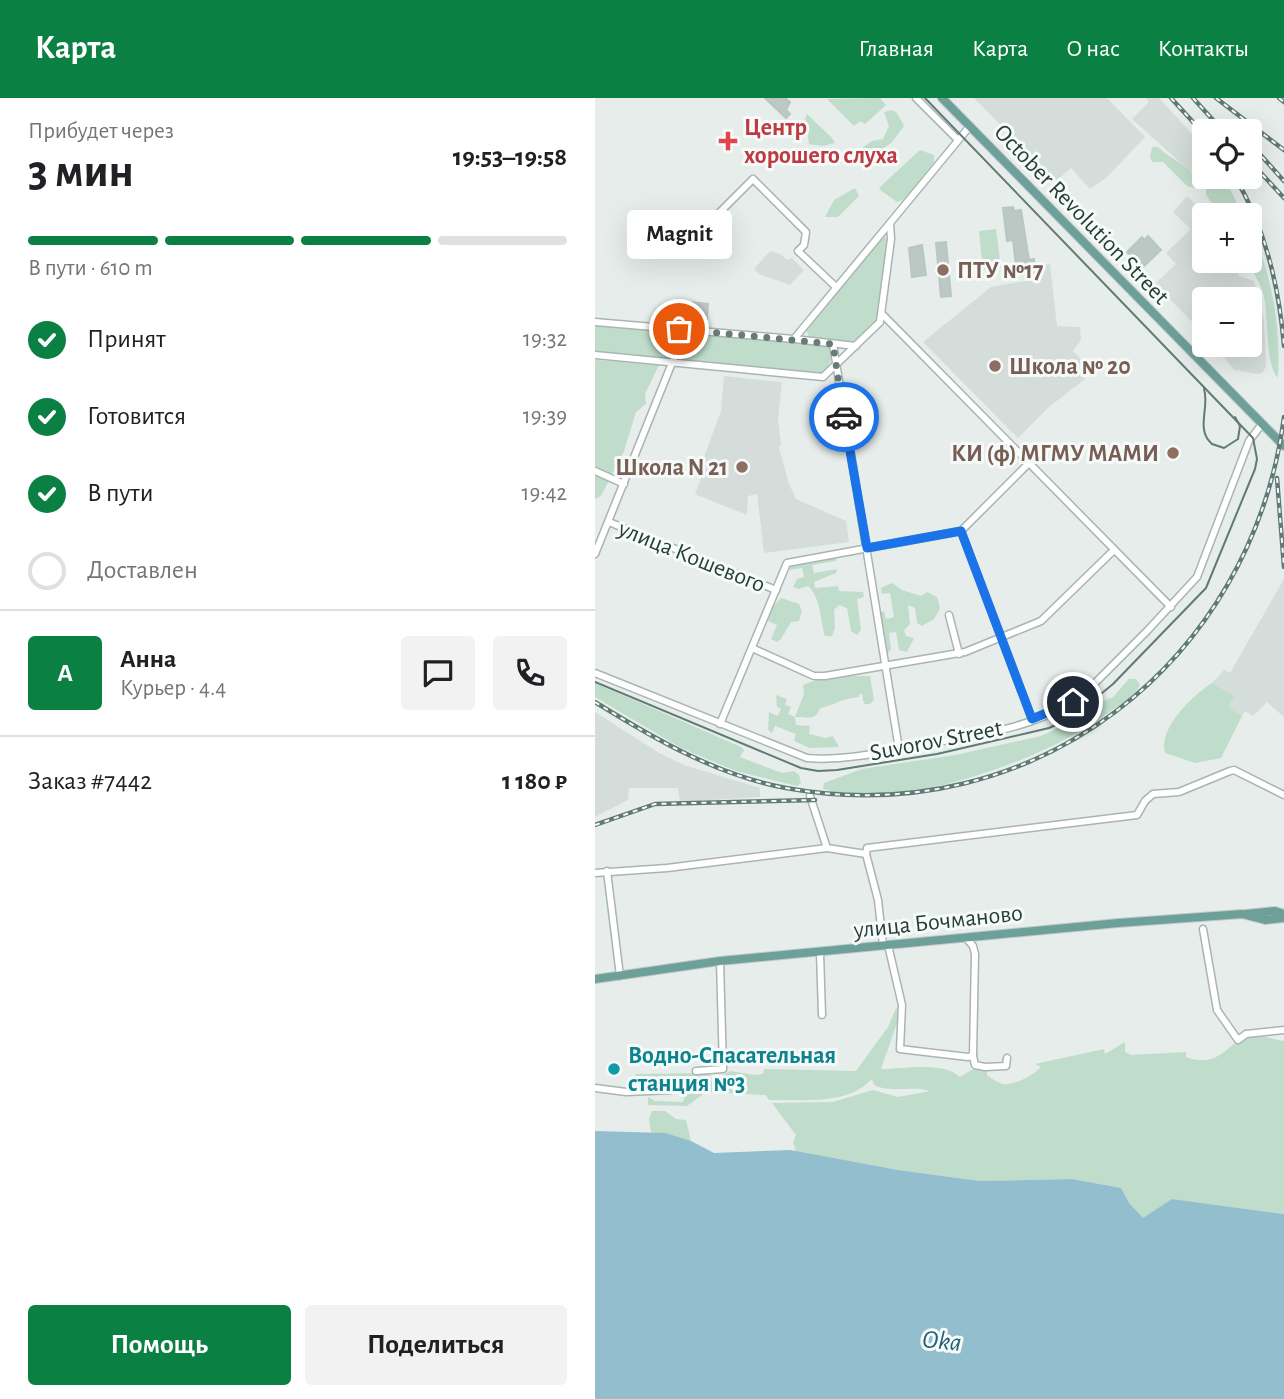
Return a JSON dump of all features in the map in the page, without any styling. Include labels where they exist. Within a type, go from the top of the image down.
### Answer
[{"type":"main road","name":"October Revolution Street","points":[[942,98],[1284,446]]},
{"type":"main road","name":"улица Бочманово","points":[[595,979],[720,961],[886,945],[1275,911],[1284,916]]},
{"type":"street","points":[[916,98],[958,140]]},
{"type":"street","points":[[794,339],[970,126]]},
{"type":"street","points":[[705,227],[753,179],[806,232],[804,246],[798,251],[837,288]]},
{"type":"street","points":[[595,355],[823,377],[836,368],[880,322],[883,315],[890,223]]},
{"type":"street","points":[[883,315],[1171,607]]},
{"type":"street","points":[[595,321],[856,346]]},
{"type":"street","points":[[595,554],[681,345],[704,331]]},
{"type":"street","points":[[833,344],[899,749]]},
{"type":"street","name":"Suvorov Street","points":[[595,673],[807,758],[827,760],[987,733],[1062,708],[1083,695],[1191,585],[1201,568],[1249,442],[1262,424]]},
{"type":"street","points":[[720,724],[787,563],[961,531],[1029,463]]},
{"type":"street","points":[[595,471],[624,484]]},
{"type":"street","name":"улица Кошевого","points":[[608,522],[776,590]]},
{"type":"street","points":[[961,531],[1032,719]]},
{"type":"street","points":[[752,648],[814,676],[886,668],[958,654],[1041,621],[1114,550]]},
{"type":"street","points":[[949,615],[958,654]]},
{"type":"street","points":[[973,1056],[900,1049],[902,1005],[886,945],[866,854],[867,848],[1137,815],[1145,801],[1153,794],[1179,792],[1234,770],[1284,795]]},
{"type":"street","points":[[810,796],[827,848]]},
{"type":"street","points":[[595,873],[667,868],[827,848],[866,854]]},
{"type":"street","points":[[607,872],[620,976]]},
{"type":"street","points":[[1203,929],[1217,1010],[1238,1040],[1246,1034],[1284,1030]]},
{"type":"street","points":[[966,938],[974,946],[975,954],[975,1065],[1006,1066],[1007,1058]]},
{"type":"street","points":[[820,952],[822,1015]]},
{"type":"street","points":[[696,1071],[723,1069],[720,961]]},
{"type":"street","points":[[595,1088],[626,1092],[671,1090]]},
{"type":"shaded area","points":[[974,98],[1107,98],[1145,137],[1106,178],[1090,189],[1071,168],[1056,181]]},
{"type":"shaded area","points":[[1146,98],[1159,98],[1192,134],[1192,172],[1132,119],[1149,102]]},
{"type":"shaded area","points":[[1187,196],[1194,203],[1192,203],[1192,273],[1238,273],[1239,276],[1254,281],[1256,287],[1192,287],[1192,322],[1155,284],[1176,264],[1166,253],[1191,229],[1173,212]]},
{"type":"shaded area","points":[[770,251],[787,260],[792,258],[804,270],[790,285],[759,274],[754,269]]},
{"type":"shaded area","name":"Школа № 20","points":[[1050,264],[1057,326],[1080,327],[1081,340],[1073,351],[1083,361],[1076,369],[1085,379],[1049,407],[1018,438],[923,342],[991,287],[1042,278],[1041,265]]},
{"type":"shaded area","points":[[1262,312],[1266,366],[1263,372],[1258,374],[1234,370],[1224,357],[1262,357]]},
{"type":"shaded area","name":"Школа N 21","points":[[724,376],[782,382],[778,419],[781,444],[779,448],[789,484],[796,499],[846,521],[849,542],[764,553],[757,494],[748,496],[747,515],[695,494],[702,476],[698,473],[721,411]]},
{"type":"shaded area","points":[[1284,579],[1284,717],[1267,702],[1253,716],[1245,711],[1242,716],[1228,707],[1233,696],[1212,683],[1224,670],[1230,673]]},
{"type":"shaded area","points":[[595,712],[659,753],[684,765],[760,788],[760,797],[680,802],[678,788],[629,788],[628,800],[595,817]]},
{"type":"green space","points":[[880,98],[886,105],[865,124],[860,121],[854,126],[827,99]]},
{"type":"green space","points":[[892,110],[897,113],[904,126],[892,142],[861,166],[856,152],[872,141],[883,139],[889,126],[884,112]]},
{"type":"green space","points":[[807,114],[835,143],[823,146],[809,144],[805,119]]},
{"type":"green space","points":[[1152,147],[1158,147],[1191,172],[1192,187],[1187,186],[1163,162],[1153,162],[1150,158]]},
{"type":"green space","points":[[920,150],[934,155],[934,162],[906,199],[897,202],[879,189]]},
{"type":"green space","points":[[855,188],[859,196],[838,217],[825,217],[834,200]]},
{"type":"green space","points":[[1206,189],[1230,189],[1237,203],[1212,203],[1206,195]]},
{"type":"green space","points":[[996,229],[1001,268],[983,270],[979,231]]},
{"type":"green space","points":[[881,237],[885,237],[887,241],[881,312],[876,321],[854,342],[809,338],[806,329]]},
{"type":"green space","points":[[1262,257],[1276,320],[1278,378],[1269,354],[1266,310],[1260,286],[1253,273],[1262,273]]},
{"type":"green space","points":[[595,324],[678,333],[673,353],[666,359],[595,352]]},
{"type":"green space","points":[[705,334],[821,345],[830,348],[831,361],[825,370],[817,375],[677,361],[682,349],[701,348]]},
{"type":"green space","points":[[595,360],[659,365],[645,394],[646,404],[636,412],[624,451],[601,496],[595,499]]},
{"type":"green space","points":[[836,558],[836,561],[812,565],[814,573],[837,569],[836,573],[814,582],[815,588],[838,586],[839,591],[863,592],[864,597],[857,599],[861,630],[857,635],[851,631],[847,608],[839,605],[834,610],[835,628],[832,636],[825,636],[818,603],[812,591],[808,586],[799,589],[793,587],[797,579],[804,577],[802,568],[789,570],[792,565]]},
{"type":"green space","points":[[892,583],[902,590],[921,596],[927,592],[937,597],[940,608],[934,619],[922,626],[917,623],[915,608],[908,605],[910,624],[904,630],[906,636],[914,638],[907,652],[899,650],[896,632],[889,633],[891,649],[887,655],[880,613],[884,611],[886,619],[894,617],[890,593],[882,594],[881,588]]},
{"type":"green space","points":[[781,598],[799,604],[802,611],[799,621],[791,622],[777,642],[771,639],[777,625],[768,621],[772,608]]},
{"type":"green space","points":[[843,676],[870,676],[874,700],[870,704],[864,704],[862,694],[859,694],[859,697],[820,708],[813,717],[795,717],[804,694],[803,685]]},
{"type":"green space","points":[[1129,679],[1136,679],[1140,685],[1121,704],[1081,731],[1011,764],[931,787],[892,793],[855,794],[823,789],[824,783],[862,769],[955,755],[1041,736],[1087,715],[1097,704],[1113,697]]},
{"type":"green space","points":[[595,683],[741,747],[744,750],[740,757],[782,773],[794,771],[799,775],[801,783],[797,786],[736,771],[681,748],[595,697]]},
{"type":"green space","points":[[1212,683],[1234,696],[1228,707],[1242,716],[1221,758],[1195,763],[1165,753],[1164,743],[1172,723],[1196,695]]},
{"type":"green space","points":[[776,695],[787,699],[785,705],[791,707],[788,714],[795,717],[796,725],[810,726],[809,734],[826,738],[833,736],[839,747],[810,748],[794,741],[796,734],[775,726],[772,733],[768,730],[769,712],[778,716],[781,709],[777,707]]},
{"type":"green space","points":[[896,1008],[897,1023],[881,1069],[934,1067],[953,1072],[960,1077],[975,1068],[987,1069],[987,1075],[1003,1084],[1018,1082],[1029,1076],[1041,1067],[1035,1064],[1104,1049],[1105,1054],[1125,1042],[1125,1052],[1131,1055],[1186,1052],[1186,1057],[1208,1060],[1243,1038],[1251,1036],[1284,1041],[1284,1214],[1172,1199],[1143,1219],[1120,1188],[1072,1179],[980,1181],[796,1152],[793,1142],[796,1135],[772,1103],[833,1102],[873,1090],[898,1097],[930,1091],[923,1089],[881,1088],[874,1085],[872,1079],[850,1094],[823,1099],[769,1100],[766,1095],[706,1092],[687,1106],[648,1105],[648,1097],[655,1101],[682,1102],[685,1098],[682,1097],[691,1092],[693,1087],[685,1081],[631,1081],[636,1074],[704,1073],[710,1075],[712,1083],[720,1087],[722,1076],[730,1071],[755,1075],[763,1074],[764,1069],[856,1071],[888,1027]]},
{"type":"green space","points":[[652,1111],[665,1111],[676,1119],[686,1120],[691,1141],[651,1132],[649,1119]]},
{"type":"water","name":"Oka","points":[[595,1131],[665,1133],[691,1141],[714,1153],[790,1150],[898,1170],[980,1181],[1072,1179],[1121,1188],[1129,1203],[1143,1218],[1172,1199],[1284,1214],[1284,1399],[595,1399]]},
{"type":"building","points":[[765,98],[785,98],[790,102],[786,110],[790,114],[786,118]]},
{"type":"building","points":[[1013,207],[1014,211],[1021,210],[1029,260],[1034,259],[1036,273],[1017,275],[1013,240],[1007,241],[1003,208]]},
{"type":"building","points":[[1148,236],[1161,250],[1143,267],[1127,252],[1142,237],[1144,240]]},
{"type":"building","name":"ПТУ №17","points":[[946,242],[951,296],[941,297],[936,243]]},
{"type":"building","points":[[922,245],[926,275],[912,277],[909,248]]},
{"type":"building","points":[[689,302],[708,304],[707,319],[688,317]]},
{"type":"tram line","points":[[595,682],[801,768],[837,770],[937,754],[1049,728],[1073,717],[1113,684],[1206,588],[1255,469],[1257,459],[1253,438],[925,98]]},
{"type":"tram line","points":[[1204,389],[1204,432],[1212,444],[1224,448],[1238,439],[1240,426],[1235,417]]},
{"type":"railway","points":[[1171,98],[1192,121]]},
{"type":"railway","points":[[1193,98],[1212,119]]},
{"type":"railway","points":[[1216,98],[1284,150]]},
{"type":"railway","points":[[1279,98],[1284,102]]},
{"type":"railway","points":[[1262,156],[1284,181]]},
{"type":"railway","points":[[1262,174],[1284,198]]},
{"type":"railway","points":[[1242,189],[1255,217],[1269,258],[1279,302],[1284,346]]},
{"type":"railway","points":[[595,702],[663,742],[711,765],[786,788],[877,795],[964,783],[1044,755],[1116,711],[1178,654],[1228,585],[1264,505],[1284,417]]},
{"type":"railway","points":[[1277,478],[1284,567]]},
{"type":"railway","points":[[595,825],[655,804],[815,800]]},
{"type":"way so far","points":[[679,329],[833,344],[844,417]]},
{"type":"place","name":"Центр хорошего слуха","points":[[728,141]]},
{"type":"place","name":"ПТУ №17","points":[[943,270]]},
{"type":"place","name":"Magnit","points":[[679,329]]},
{"type":"place","name":"Школа № 20","points":[[995,366]]},
{"type":"place","name":"КИ (ф) МГМУ МАМИ","points":[[1173,453]]},
{"type":"place","name":"Школа N 21","points":[[742,467]]},
{"type":"place","name":"Водно-Спасательная станция №3","points":[[614,1069]]},
{"type":"route","points":[[844,417],[867,548],[961,531],[1032,719],[1073,702]]}]
